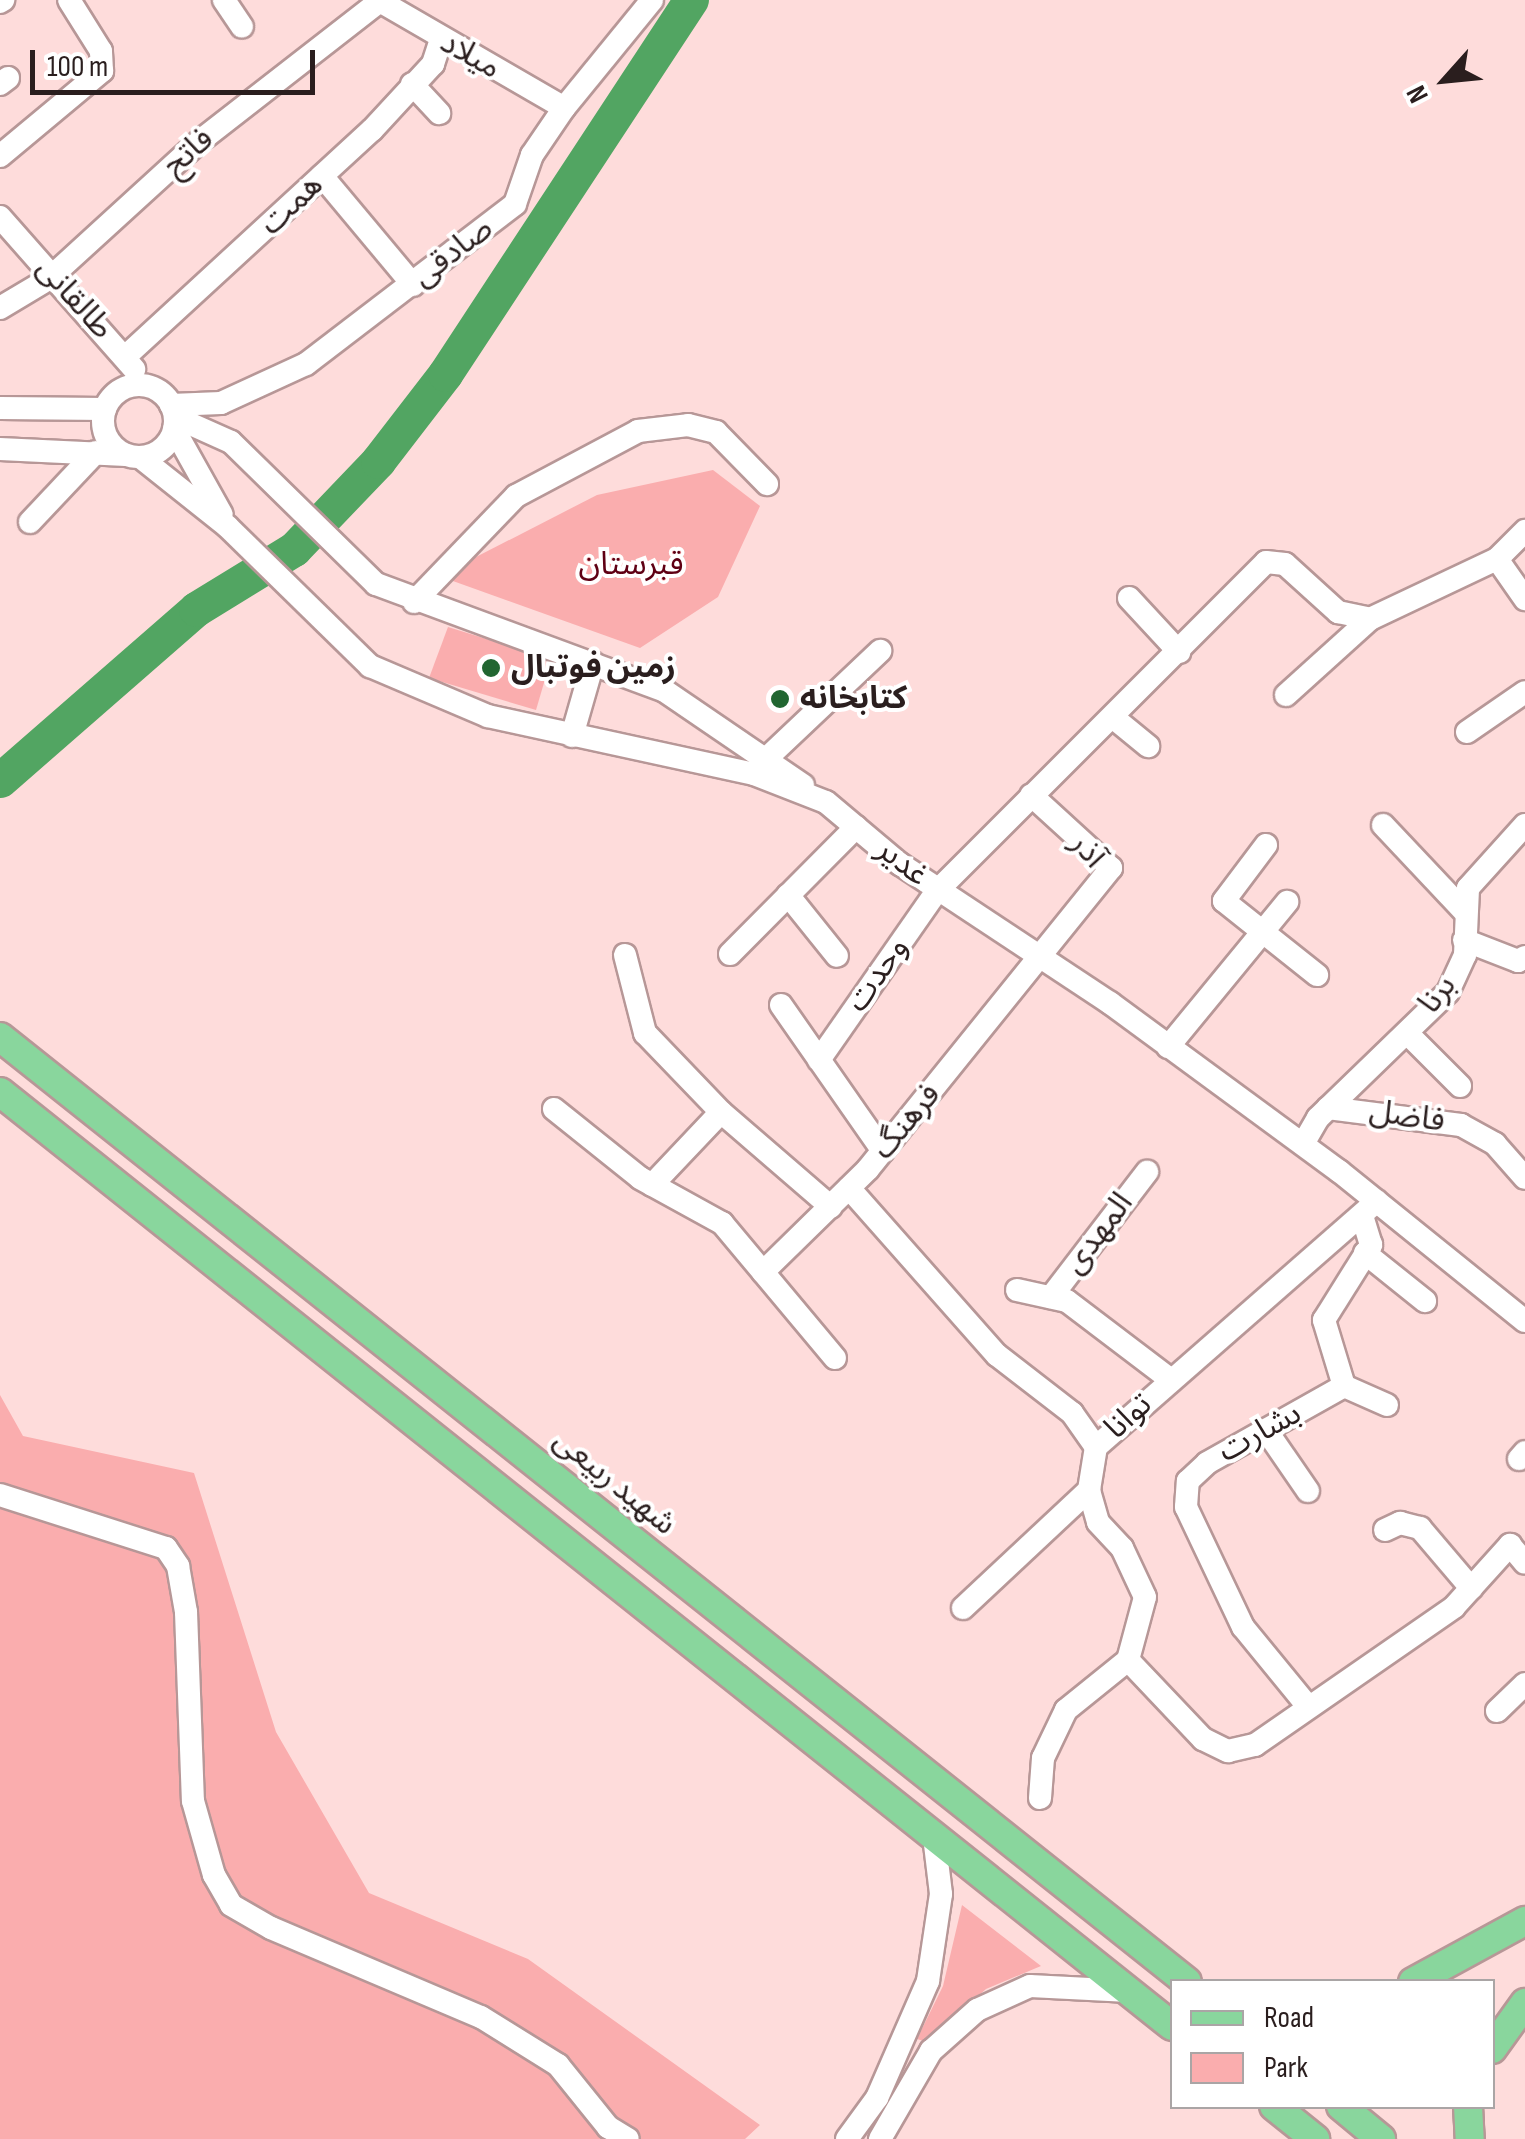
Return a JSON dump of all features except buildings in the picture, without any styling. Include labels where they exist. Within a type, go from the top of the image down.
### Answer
[{"type":"main road","name":"شهید ربیعی","points":[[0,1038],[562,1489],[1181,1977]]},
{"type":"main road","points":[[0,1092],[537,1516],[1170,2024]]},
{"type":"main road","points":[[496,1484],[523,1454]]},
{"type":"main road","points":[[537,1516],[562,1489]]},
{"type":"main road","points":[[1418,1979],[1525,1920]]},
{"type":"main road","points":[[1495,2045],[1525,2003]]},
{"type":"main road","points":[[1278,2109],[1315,2139]]},
{"type":"main road","points":[[1345,2109],[1381,2139]]},
{"type":"main road","points":[[1468,2109],[1470,2139]]},
{"type":"street","points":[[0,156],[102,71],[101,51],[69,0]]},
{"type":"street","points":[[224,0],[242,26]]},
{"type":"street","name":"میلاد","points":[[379,0],[441,40],[564,108]]},
{"type":"street","name":"فاتح","points":[[0,308],[47,279],[200,141],[379,0]]},
{"type":"street","name":"صادقی","points":[[174,417],[220,403],[306,364],[515,204],[532,154],[564,108],[652,0]]},
{"type":"street","name":"همت","points":[[126,356],[322,176],[433,64],[441,40]]},
{"type":"street","points":[[412,84],[439,114]]},
{"type":"street","points":[[322,176],[413,285]]},
{"type":"street","name":"طالقانی","points":[[0,217],[119,368],[123,395]]},
{"type":"street","name":"طالقانی","points":[[0,237],[126,356],[123,395]]},
{"type":"street","points":[[123,395],[110,442],[228,527]]},
{"type":"street","points":[[0,408],[123,395],[231,442],[376,584],[414,602],[593,662],[664,691],[826,802]]},
{"type":"street","points":[[0,449],[134,456],[162,449],[174,417]]},
{"type":"street","points":[[174,417],[228,527]]},
{"type":"street","points":[[414,602],[516,496],[638,431],[688,425],[716,432],[767,484]]},
{"type":"street","points":[[30,522],[96,452]]},
{"type":"street","name":"غدیر","points":[[228,527],[370,666],[439,701],[572,736],[754,774],[826,802],[937,890],[1168,1047],[1302,1144],[1370,1208],[1525,1321]]},
{"type":"street","points":[[1286,696],[1370,619],[1497,558],[1525,531]]},
{"type":"street","points":[[1497,558],[1525,599]]},
{"type":"street","points":[[937,890],[1030,795],[1114,719],[1266,562],[1285,564],[1338,612],[1370,619]]},
{"type":"street","points":[[1130,598],[1179,652]]},
{"type":"street","points":[[767,758],[880,652]]},
{"type":"street","points":[[572,736],[593,662]]},
{"type":"street","points":[[1467,732],[1525,692]]},
{"type":"street","points":[[1114,719],[1148,746]]},
{"type":"street","name":"آذر","points":[[1030,795],[1111,868],[1038,959]]},
{"type":"street","points":[[1384,825],[1464,911]]},
{"type":"street","name":"برنا","points":[[1302,1144],[1328,1108],[1448,992],[1466,954],[1464,911],[1468,888],[1525,825]]},
{"type":"street","points":[[730,954],[856,827]]},
{"type":"street","points":[[1266,845],[1224,900],[1266,929],[1317,975]]},
{"type":"street","name":"وحدت","points":[[819,1060],[937,890]]},
{"type":"street","points":[[788,895],[837,956]]},
{"type":"street","points":[[1168,1047],[1287,902]]},
{"type":"street","points":[[1464,940],[1518,961],[1525,956]]},
{"type":"street","points":[[624,955],[646,1033],[720,1112],[831,1207]]},
{"type":"street","name":"فرهنگ","points":[[763,1272],[883,1151],[1038,959]]},
{"type":"street","points":[[781,1005],[883,1151]]},
{"type":"street","points":[[1407,1033],[1460,1086]]},
{"type":"street","points":[[554,1108],[652,1185],[722,1223],[836,1358]]},
{"type":"street","name":"فاضل","points":[[1328,1108],[1461,1125],[1495,1144],[1525,1178]]},
{"type":"street","points":[[652,1185],[720,1112]]},
{"type":"street","name":"المهدی","points":[[1052,1298],[1148,1172]]},
{"type":"street","points":[[850,1188],[997,1355],[1072,1413],[1096,1447]]},
{"type":"street","points":[[1370,1208],[1371,1245],[1324,1320],[1344,1386],[1388,1404]]},
{"type":"street","name":"توانا","points":[[1089,1490],[1096,1447],[1370,1208]]},
{"type":"street","points":[[1365,1254],[1425,1301]]},
{"type":"street","name":"المهدی","points":[[1018,1290],[1068,1301],[1171,1380]]},
{"type":"street","name":"بشارت","points":[[1306,1704],[1243,1628],[1186,1507],[1188,1481],[1207,1463],[1344,1386]]},
{"type":"street","points":[[1266,1430],[1308,1492]]},
{"type":"street","points":[[963,1608],[1089,1490],[1098,1522],[1137,1573],[1145,1598],[1128,1660],[1066,1710],[1043,1758],[1040,1798]]},
{"type":"street","points":[[0,1495],[166,1548],[178,1566],[186,1612],[193,1801],[214,1875],[231,1904],[271,1928],[482,2016],[558,2065],[608,2127],[628,2139]]},
{"type":"street","points":[[1385,1530],[1400,1522],[1420,1528],[1472,1588]]},
{"type":"street","points":[[1128,1660],[1203,1739],[1228,1751],[1255,1744],[1306,1704],[1454,1607],[1510,1545],[1525,1562]]},
{"type":"street","points":[[1497,1711],[1525,1684]]},
{"type":"street","points":[[847,2139],[876,2098],[928,1981],[942,1894],[934,1836]]},
{"type":"street","points":[[880,2139],[931,2052],[976,2010],[1030,1986],[1129,1991]]},
{"type":"green space","name":"قبرستان","points":[[713,470],[760,506],[718,597],[640,648],[439,576],[597,495]]},
{"type":"green space","name":"زمین فوتبال","points":[[448,627],[551,659],[536,710],[429,678]]},
{"type":"green space","points":[[0,1395],[23,1436],[194,1473],[276,1732],[369,1893],[528,1959],[760,2125],[745,2139],[0,2139]]},
{"type":"green space","points":[[962,1905],[1041,1966],[986,1989],[927,2042],[917,2039],[943,1986]]},
{"type":"waterway","points":[[0,780],[196,609],[294,549],[378,461],[445,374],[691,0]]},
{"type":"place","name":"زمین فوتبال","points":[[491,668]]},
{"type":"place","name":"کتابخانه","points":[[780,699]]}]
